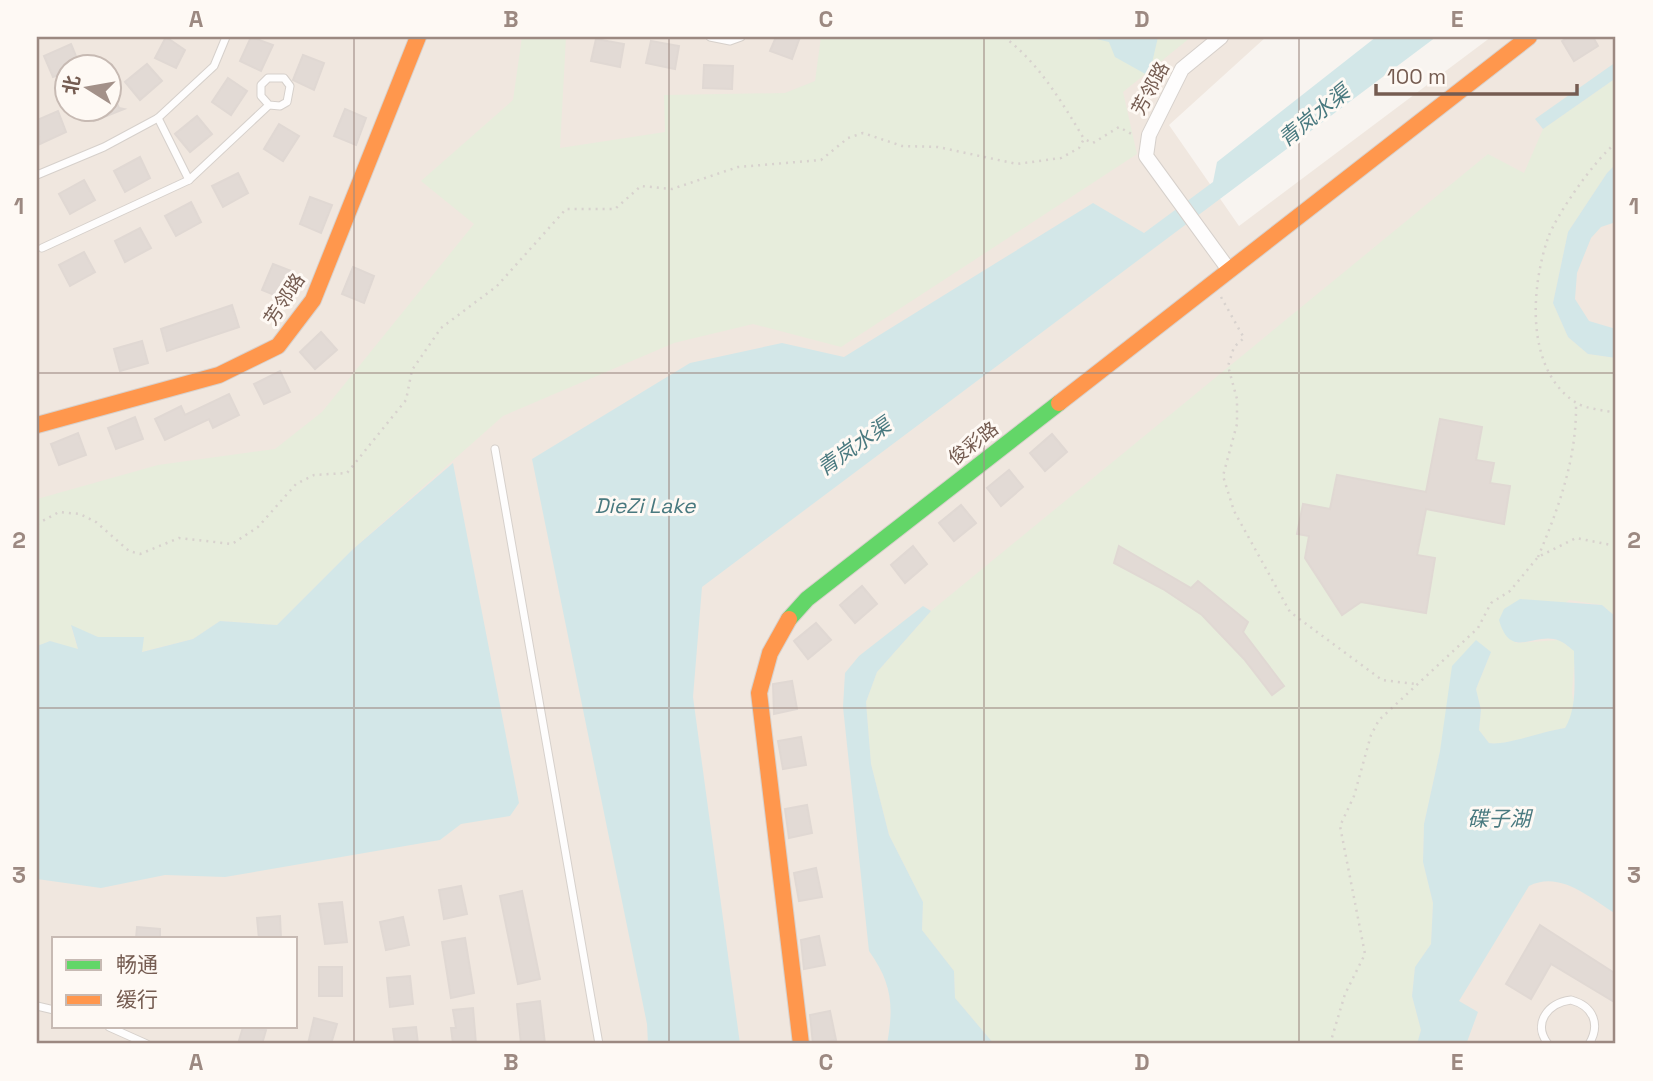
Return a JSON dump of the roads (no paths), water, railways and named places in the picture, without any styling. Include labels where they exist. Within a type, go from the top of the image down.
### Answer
[{"type":"street","name":"芳邻路","points":[[37,425],[219,375],[278,346],[313,300],[418,37]]},
{"type":"street","name":"芳邻路","points":[[1222,37],[1182,69],[1149,135],[1146,156],[1209,247],[1223,275]]},
{"type":"street","name":"俊彩路","points":[[801,1044],[760,693],[764,665],[782,624],[807,599],[1529,37]]},
{"type":"lane","points":[[37,175],[104,147],[158,118],[214,66],[226,37]]},
{"type":"lane","points":[[710,37],[730,41],[741,37]]},
{"type":"lane","points":[[43,248],[188,180],[269,105],[280,106],[290,97],[290,86],[284,78],[268,78],[261,85],[261,96],[269,105]]},
{"type":"lane","points":[[158,118],[188,180]]},
{"type":"lane","points":[[495,449],[599,1044]]},
{"type":"lane","points":[[1548,1044],[1541,1028],[1542,1019],[1551,1006],[1571,1000],[1587,1007],[1593,1015],[1595,1027],[1589,1044]]},
{"type":"lane","points":[[111,1028],[147,1044]]},
{"type":"water","points":[[1088,37],[1158,37],[1149,76],[1115,57],[1109,42]]},
{"type":"water","name":"DieZi Lake","points":[[1376,37],[1436,37],[702,587],[693,697],[740,1044],[648,1044],[647,1024],[532,459],[690,363],[782,343],[844,357],[1093,203],[1144,233],[1213,182],[1217,162]]},
{"type":"water","points":[[1616,62],[1616,78],[1543,129],[1535,119]]},
{"type":"water","points":[[1616,164],[1616,222],[1601,227],[1591,238],[1577,273],[1575,299],[1589,321],[1616,329],[1616,358],[1588,354],[1568,337],[1553,303],[1568,232],[1607,173]]},
{"type":"water","points":[[453,463],[519,803],[510,816],[461,824],[440,840],[225,877],[165,875],[101,888],[37,879],[37,646],[50,641],[78,649],[71,625],[98,637],[144,637],[142,652],[193,639],[220,621],[277,625],[352,550]]},
{"type":"water","name":"碟子湖","points":[[1520,599],[1602,605],[1616,617],[1616,914],[1585,894],[1563,884],[1552,881],[1529,886],[1459,1001],[1478,1012],[1467,1042],[1417,1044],[1421,1030],[1412,996],[1415,967],[1431,944],[1433,903],[1423,862],[1424,824],[1440,751],[1452,666],[1476,640],[1491,652],[1476,689],[1481,710],[1479,730],[1489,743],[1565,728],[1572,711],[1574,651],[1560,641],[1542,639],[1517,642],[1504,633],[1499,620],[1504,609]]},
{"type":"water","points":[[923,606],[931,611],[877,672],[866,702],[871,764],[889,835],[923,902],[922,930],[954,971],[955,998],[994,1044],[887,1044],[890,1006],[887,984],[869,951],[843,707],[845,673],[859,656]]},
{"type":"water label","name":"青岚水渠","points":[[1314,116]]},
{"type":"water label","name":"青岚水渠","points":[[854,447]]}]
